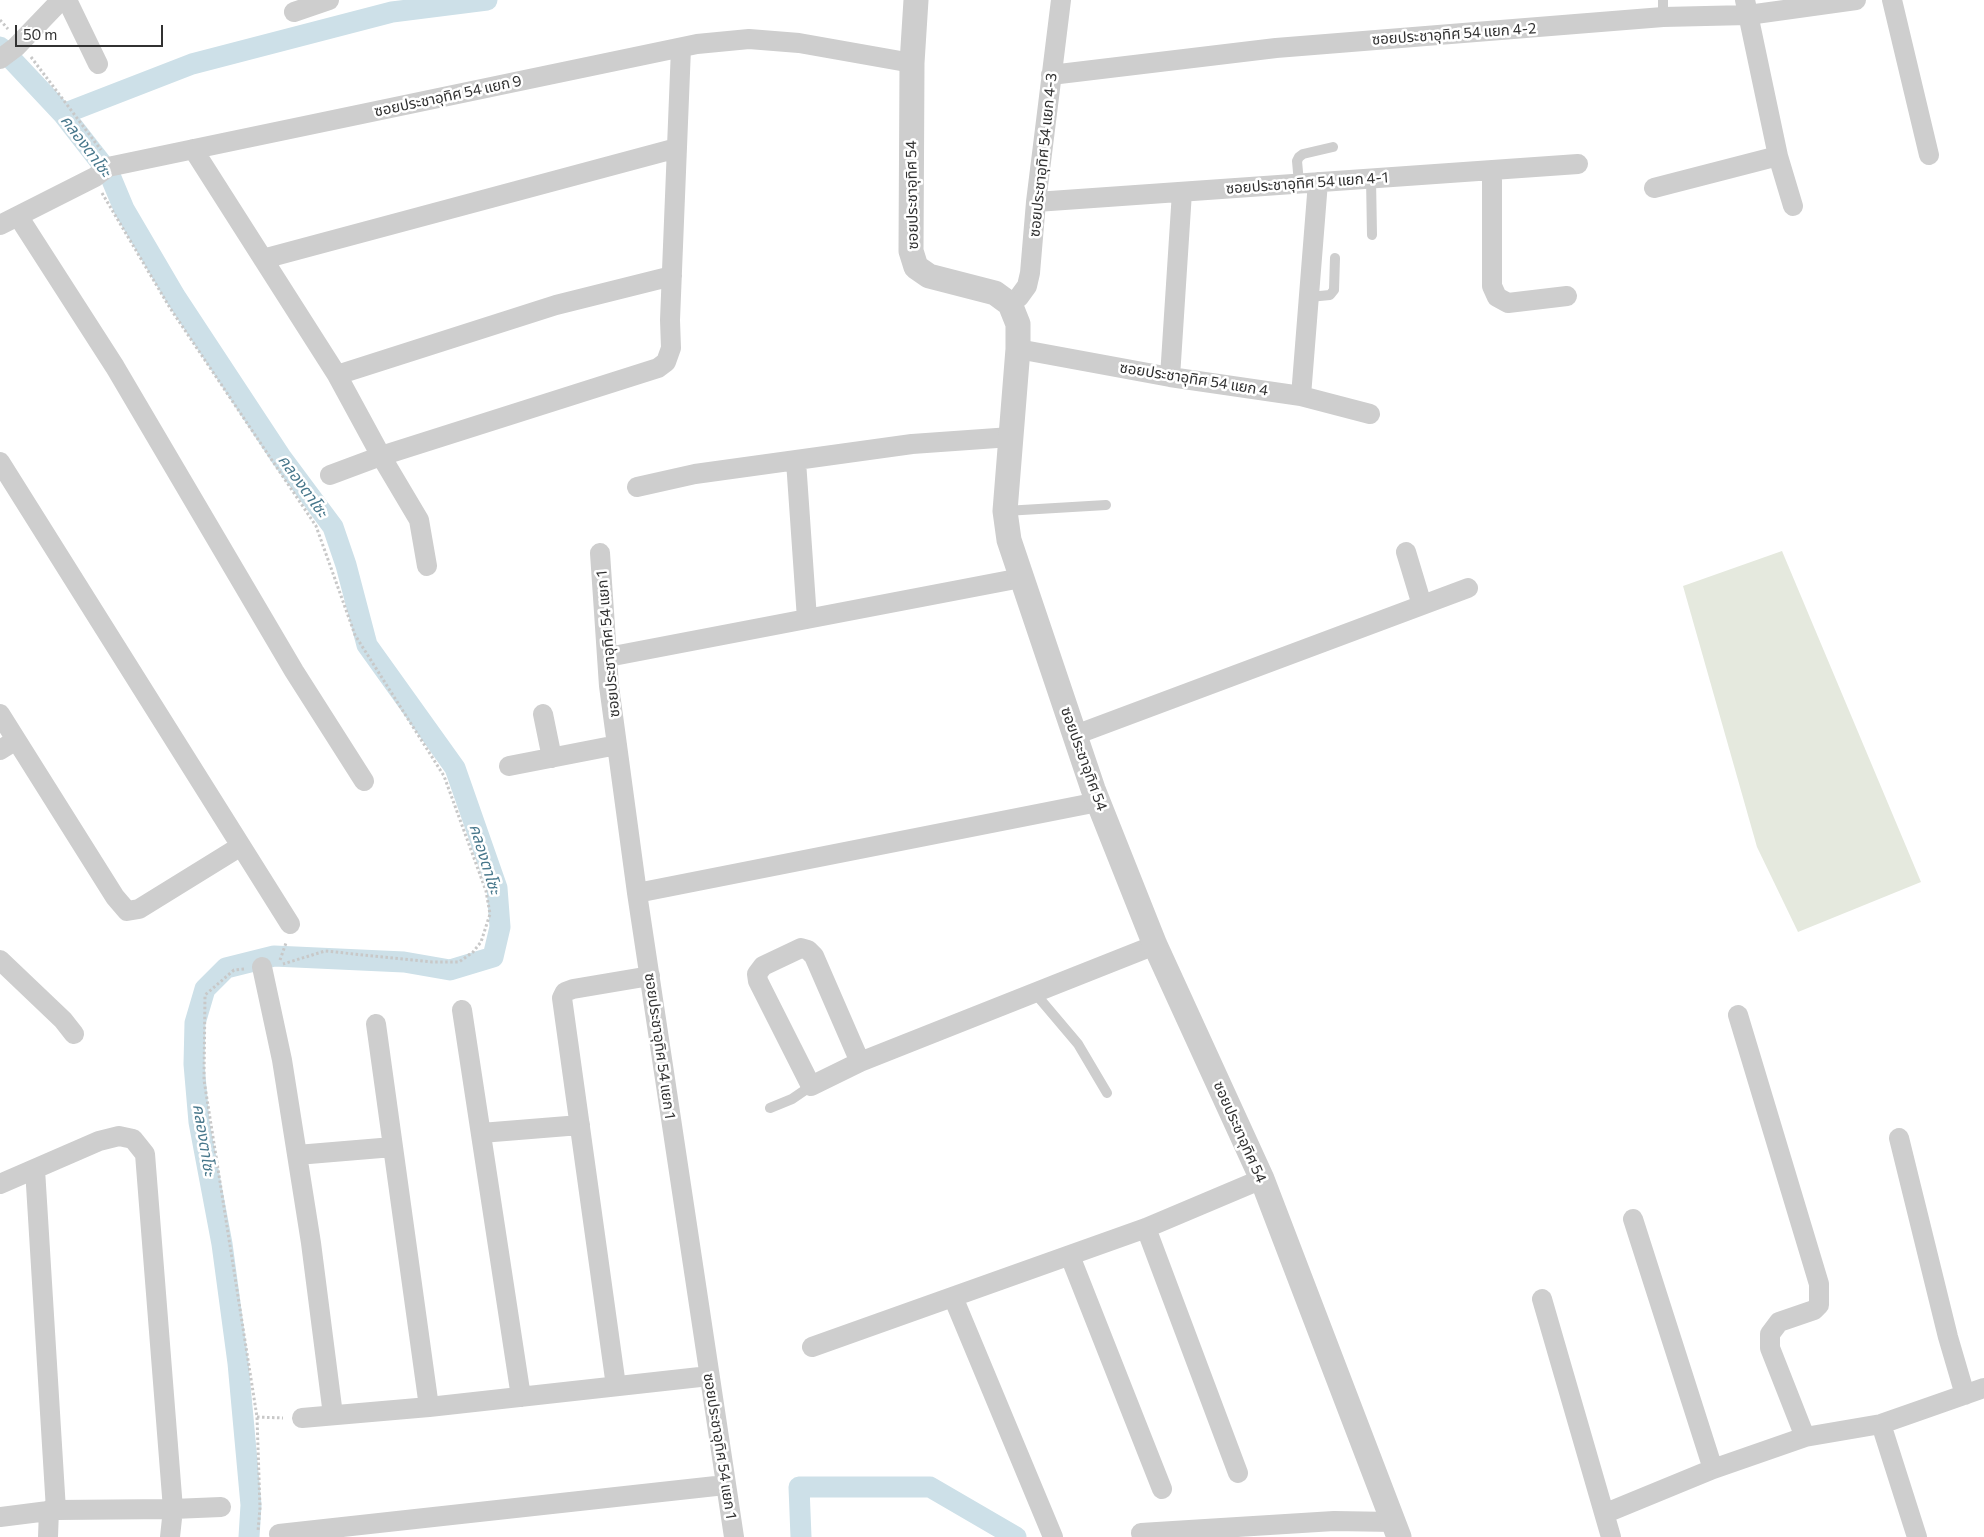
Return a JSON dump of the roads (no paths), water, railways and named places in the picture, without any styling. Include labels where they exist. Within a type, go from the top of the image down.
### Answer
[{"type":"street","points":[[12,50],[61,0]]},
{"type":"street","points":[[67,0],[98,64]]},
{"type":"street","points":[[294,12],[329,0]]},
{"type":"street","name":"ซอยประชาอุทิศ 54","points":[[916,0],[912,62],[911,250],[916,267],[929,276],[995,293],[1010,304],[1018,324],[1018,349],[1005,511],[1009,540],[1098,802],[1155,945],[1262,1179],[1396,1530]]},
{"type":"street","name":"ซอยประชาอุทิศ 54 แยก 4-3","points":[[1010,304],[1019,297],[1027,286],[1030,273],[1036,202],[1061,0]]},
{"type":"street","name":"ซอยประชาอุทิศ 54 แยก 4-2","points":[[1051,75],[1276,48],[1663,9],[1747,8],[1856,0]]},
{"type":"street","points":[[1892,0],[1929,155]]},
{"type":"street","points":[[1747,8],[1778,156],[1793,206]]},
{"type":"street","name":"ซอยประชาอุทิศ 54 แยก 9","points":[[0,225],[102,172],[193,149],[681,48],[749,39],[799,43],[912,62]]},
{"type":"street","points":[[330,475],[381,456],[658,368],[666,362],[671,348],[681,48]]},
{"type":"street","points":[[263,259],[677,148]]},
{"type":"street","points":[[193,149],[337,376],[419,520],[427,566]]},
{"type":"street","points":[[1654,188],[1778,156]]},
{"type":"street","name":"ซอยประชาอุทิศ 54 แยก 4-1","points":[[1036,202],[1578,164]]},
{"type":"street","points":[[1492,170],[1492,286],[1496,297],[1508,303],[1567,296]]},
{"type":"street","points":[[1300,396],[1309,297],[1308,183]]},
{"type":"street","points":[[1170,377],[1182,192]]},
{"type":"street","points":[[18,216],[115,367],[294,671],[364,780]]},
{"type":"street","points":[[337,376],[556,305],[672,276]]},
{"type":"street","name":"ซอยประชาอุทิศ 54 แยก 4","points":[[1018,349],[1170,377],[1300,396],[1370,414]]},
{"type":"street","points":[[637,487],[696,474],[912,444],[1011,437]]},
{"type":"street","points":[[796,461],[807,619]]},
{"type":"street","points":[[0,462],[290,924]]},
{"type":"street","points":[[1406,552],[1422,605]]},
{"type":"street","name":"ซอยประชาอุทิศ 54 แยก 1","points":[[600,553],[609,686],[637,893],[734,1537]]},
{"type":"street","points":[[608,657],[1021,578]]},
{"type":"street","points":[[1075,735],[1468,588]]},
{"type":"street","points":[[0,714],[8,745],[115,897],[128,911],[139,909],[241,846]]},
{"type":"street","points":[[544,714],[552,758]]},
{"type":"street","points":[[509,766],[617,745]]},
{"type":"street","points":[[637,893],[1098,802]]},
{"type":"street","points":[[860,1062],[814,956],[808,950],[801,948],[763,966],[757,974],[758,982],[811,1086],[860,1062],[1155,945]]},
{"type":"street","points":[[0,960],[63,1020],[74,1034]]},
{"type":"street","points":[[262,967],[282,1060],[311,1243],[333,1415]]},
{"type":"street","points":[[616,1386],[562,998],[565,992],[650,976]]},
{"type":"street","points":[[462,1010],[521,1397]]},
{"type":"street","points":[[1738,1015],[1819,1284],[1819,1305],[1814,1310],[1779,1322],[1770,1334],[1770,1348],[1805,1437]]},
{"type":"street","points":[[376,1024],[429,1407]]},
{"type":"street","points":[[481,1134],[580,1125]]},
{"type":"street","points":[[0,1184],[99,1141],[119,1136],[133,1139],[145,1154],[173,1509],[170,1537]]},
{"type":"street","points":[[1899,1138],[1948,1337],[1965,1395]]},
{"type":"street","points":[[297,1155],[393,1147]]},
{"type":"street","points":[[35,1169],[52,1510],[48,1537]]},
{"type":"street","points":[[812,1347],[1146,1228],[1262,1179]]},
{"type":"street","points":[[1633,1219],[1713,1469]]},
{"type":"street","points":[[1146,1228],[1238,1473]]},
{"type":"street","points":[[1070,1256],[1162,1489]]},
{"type":"street","points":[[953,1297],[1053,1537]]},
{"type":"street","points":[[1542,1298],[1606,1513],[1611,1537]]},
{"type":"street","points":[[302,1418],[429,1407],[709,1376]]},
{"type":"street","points":[[1606,1513],[1713,1469],[1805,1437],[1882,1424],[1984,1388]]},
{"type":"street","points":[[1882,1424],[1917,1537]]},
{"type":"street","points":[[280,1534],[725,1486]]},
{"type":"street","points":[[0,1517],[52,1510],[173,1509],[221,1506]]},
{"type":"street","points":[[1141,1533],[1171,1534],[1334,1521],[1396,1530]]},
{"type":"lane","points":[[1308,183],[1297,162],[1299,157],[1333,147]]},
{"type":"lane","points":[[1371,178],[1372,235]]},
{"type":"lane","points":[[1309,297],[1330,295],[1334,290],[1335,258]]},
{"type":"lane","points":[[1005,511],[1106,505]]},
{"type":"lane","points":[[1034,992],[1078,1044],[1107,1093]]},
{"type":"lane","points":[[770,1108],[792,1098],[811,1086]]},
{"type":"waterway","points":[[63,114],[192,64],[392,12],[487,0]]},
{"type":"waterway","name":"คลองตาโซะ","points":[[0,47],[63,114],[109,173],[124,209],[175,296],[281,457],[333,527],[346,565],[367,645],[455,768],[497,888],[500,927],[493,957],[450,970],[404,962],[274,956],[226,968],[205,989],[195,1023],[194,1064],[199,1122],[222,1244],[238,1363],[251,1505],[249,1537]]},
{"type":"waterway","points":[[801,1537],[799,1487],[930,1487],[1016,1537]]}]
